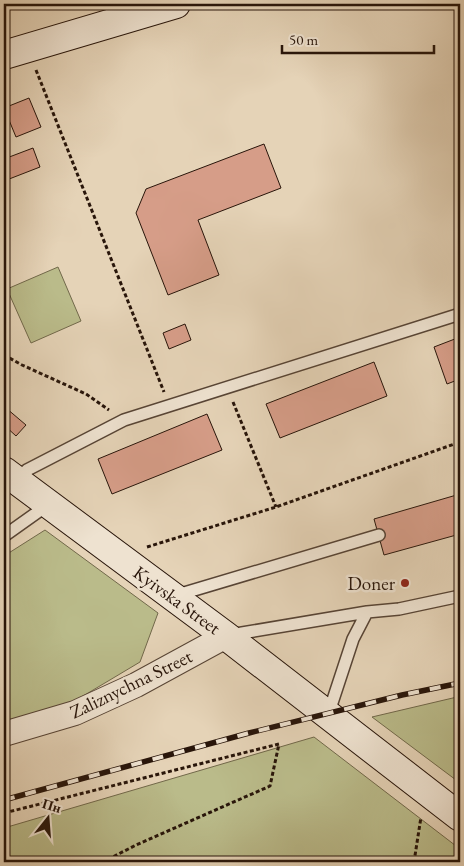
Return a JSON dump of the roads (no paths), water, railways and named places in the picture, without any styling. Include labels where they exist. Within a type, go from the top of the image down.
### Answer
[{"type":"street","points":[[16,52],[176,4]]},
{"type":"street","name":"Kyivska Street","points":[[9,475],[226,636],[460,817]]},
{"type":"street","name":"Zaliznychna Street","points":[[4,734],[75,713],[136,685],[226,636]]},
{"type":"lane","points":[[9,475],[27,470],[124,420],[460,314]]},
{"type":"lane","points":[[4,536],[49,504]]},
{"type":"lane","points":[[173,596],[379,535]]},
{"type":"lane","points":[[226,636],[367,612],[399,609],[460,596]]},
{"type":"lane","points":[[328,715],[353,639],[367,612]]},
{"type":"railway","points":[[4,800],[249,733],[402,695],[460,683]]},
{"type":"place","name":"Doner","points":[[405,583]]}]
